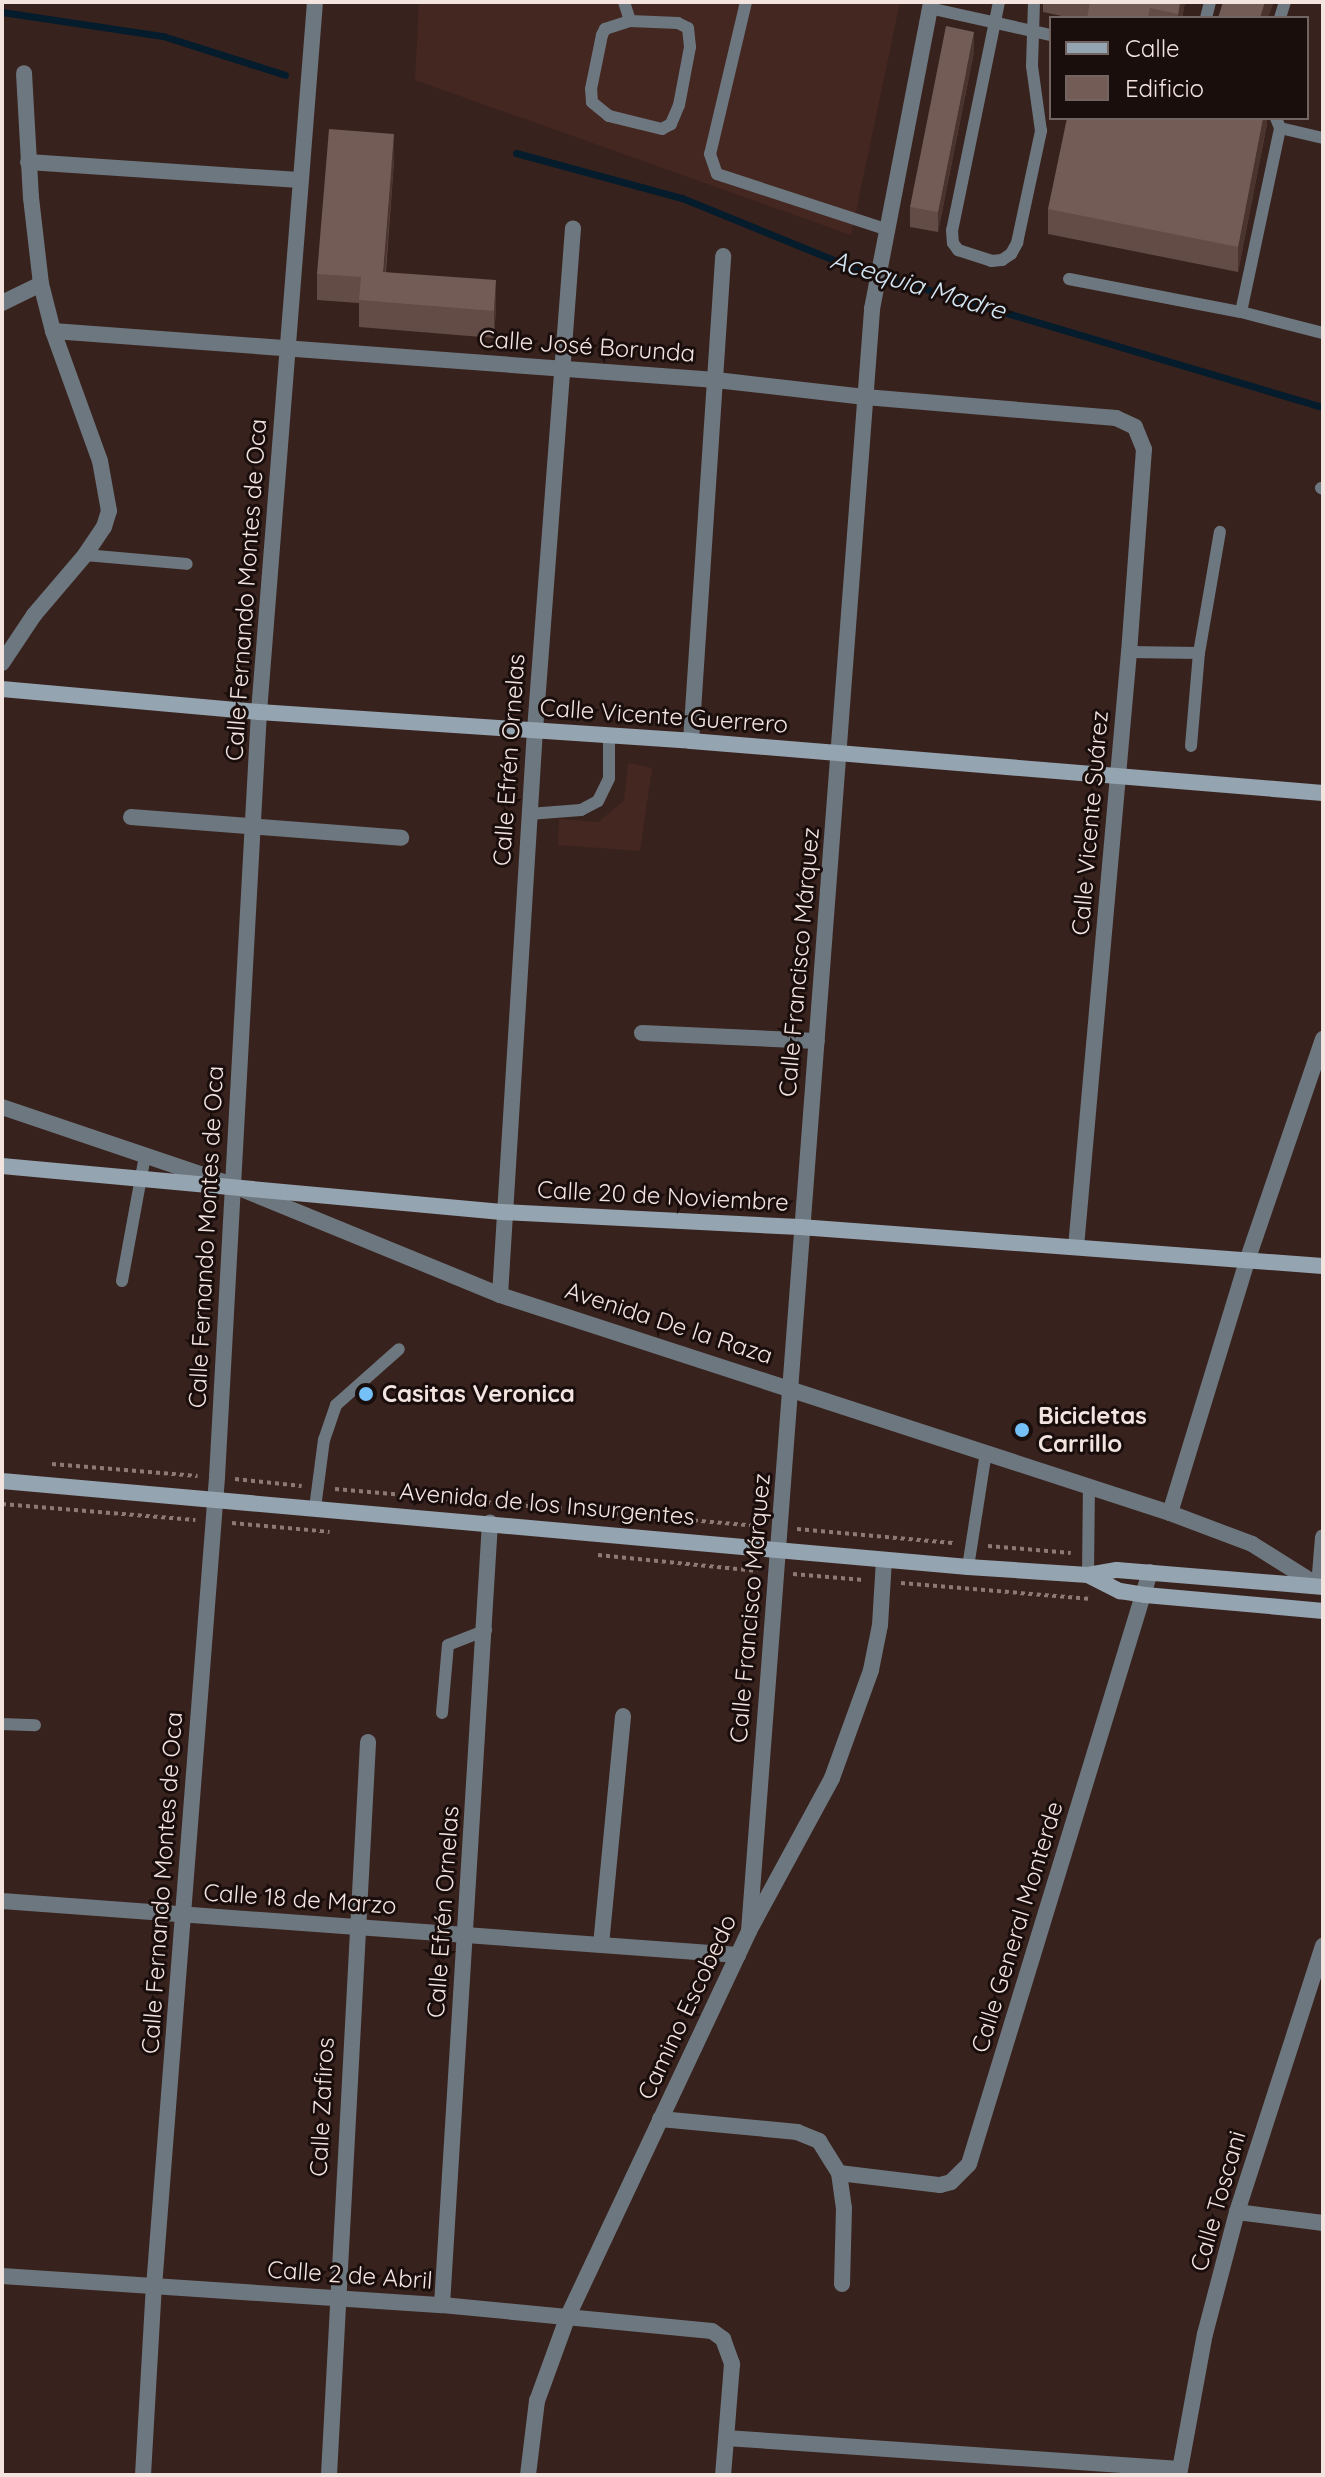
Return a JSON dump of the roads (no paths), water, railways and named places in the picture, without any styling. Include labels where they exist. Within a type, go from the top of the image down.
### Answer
[{"type":"main road","name":"Calle Vicente Guerrero","points":[[2,689],[259,712],[691,741],[1323,793]]},
{"type":"main road","name":"Calle 20 de Noviembre","points":[[2,1166],[502,1212],[800,1227],[1323,1266]]},
{"type":"main road","name":"Avenida de los Insurgentes","points":[[2,1481],[490,1522],[968,1567],[1088,1575],[1117,1570],[1150,1572]]},
{"type":"main road","points":[[1150,1572],[1321,1587]]},
{"type":"main road","name":"Avenida de los Insurgentes","points":[[1088,1575],[1120,1591],[1145,1595]]},
{"type":"main road","points":[[1145,1595],[1323,1611]]},
{"type":"street","name":"Calle Fernando Montes de Oca","points":[[143,2475],[154,2287],[217,1477],[259,712],[315,2]]},
{"type":"street","name":"Calle Francisco Márquez","points":[[749,1931],[782,1528],[800,1227],[841,754],[872,309],[930,5]]},
{"type":"street","points":[[2,663],[34,615],[85,555],[104,527],[109,511],[108,494],[53,331],[41,284],[28,162],[24,73]]},
{"type":"street","points":[[28,162],[299,180]]},
{"type":"street","name":"Calle Efrén Ornelas","points":[[500,1295],[502,1212],[529,814],[573,228]]},
{"type":"street","points":[[691,741],[723,256]]},
{"type":"street","points":[[2,303],[41,284]]},
{"type":"street","name":"Calle José Borunda","points":[[53,331],[716,380],[865,397],[1116,418]]},
{"type":"street","name":"Calle Vicente Suárez","points":[[1076,1247],[1119,775],[1144,449],[1135,427],[1116,418]]},
{"type":"street","points":[[131,817],[401,838]]},
{"type":"street","points":[[642,1033],[817,1041]]},
{"type":"street","points":[[1170,1513],[1247,1261],[1323,1039]]},
{"type":"street","name":"Avenida De la Raza","points":[[2,1107],[232,1185],[500,1295],[791,1387],[1170,1513],[1252,1544],[1321,1587]]},
{"type":"street","name":"Calle Efrén Ornelas","points":[[442,2305],[486,1630],[490,1522]]},
{"type":"street","points":[[1321,1587],[1323,1537]]},
{"type":"street","name":"Camino Escobedo","points":[[528,2475],[537,2401],[568,2316],[749,1931],[832,1778],[871,1670],[880,1625],[884,1560]]},
{"type":"street","name":"Calle General Monterde","points":[[839,2173],[940,2185],[951,2182],[969,2164],[1150,1572]]},
{"type":"street","points":[[601,1945],[623,1716]]},
{"type":"street","name":"Calle Zafiros","points":[[329,2475],[336,2298],[368,1742]]},
{"type":"street","name":"Calle 18 de Marzo","points":[[2,1901],[738,1955]]},
{"type":"street","name":"Calle Toscani","points":[[1180,2472],[1205,2334],[1237,2212],[1323,1946]]},
{"type":"street","points":[[660,2119],[810,2135],[828,2151],[839,2173],[844,2208],[842,2284]]},
{"type":"street","points":[[1237,2212],[1323,2223]]},
{"type":"street","name":"Calle 2 de Abril","points":[[2,2276],[442,2305],[712,2331],[728,2349],[732,2364],[726,2438]]},
{"type":"street","points":[[723,2475],[726,2438],[1180,2472]]},
{"type":"lane","points":[[624,2],[630,21]]},
{"type":"lane","points":[[746,2],[710,154],[717,174],[885,229]]},
{"type":"lane","points":[[999,2],[952,230],[953,243],[958,250],[991,261],[1011,254],[1017,243],[1041,131],[1031,32],[1034,2]]},
{"type":"lane","points":[[930,5],[1049,35]]},
{"type":"lane","points":[[630,21],[678,23],[688,28],[690,47],[679,105],[671,124],[662,129],[609,116],[592,102],[593,73],[605,29],[630,21]]},
{"type":"lane","points":[[1241,312],[1278,123],[1323,138]]},
{"type":"lane","points":[[1069,279],[1241,312],[1323,333]]},
{"type":"lane","points":[[1191,746],[1199,653],[1220,532]]},
{"type":"lane","points":[[85,555],[187,564]]},
{"type":"lane","points":[[1129,652],[1199,653]]},
{"type":"lane","points":[[529,814],[581,810],[598,801],[609,778],[609,735]]},
{"type":"lane","points":[[122,1281],[138,1178],[145,1156]]},
{"type":"lane","points":[[315,1508],[324,1440],[336,1405],[399,1349]]},
{"type":"lane","points":[[968,1567],[986,1452]]},
{"type":"lane","points":[[1088,1575],[1089,1486]]},
{"type":"lane","points":[[442,1713],[448,1645],[486,1630]]},
{"type":"lane","points":[[2,1724],[35,1725]]},
{"type":"waterway","name":"Acequia Madre","points":[[2,12],[163,36],[285,75]]},
{"type":"waterway","name":"Acequia Madre","points":[[516,153],[682,198],[849,266],[1323,407]]},
{"type":"place","name":"Casitas Veronica","points":[[366,1394]]},
{"type":"place","name":"Bicicletas Carrillo","points":[[1022,1430]]}]
